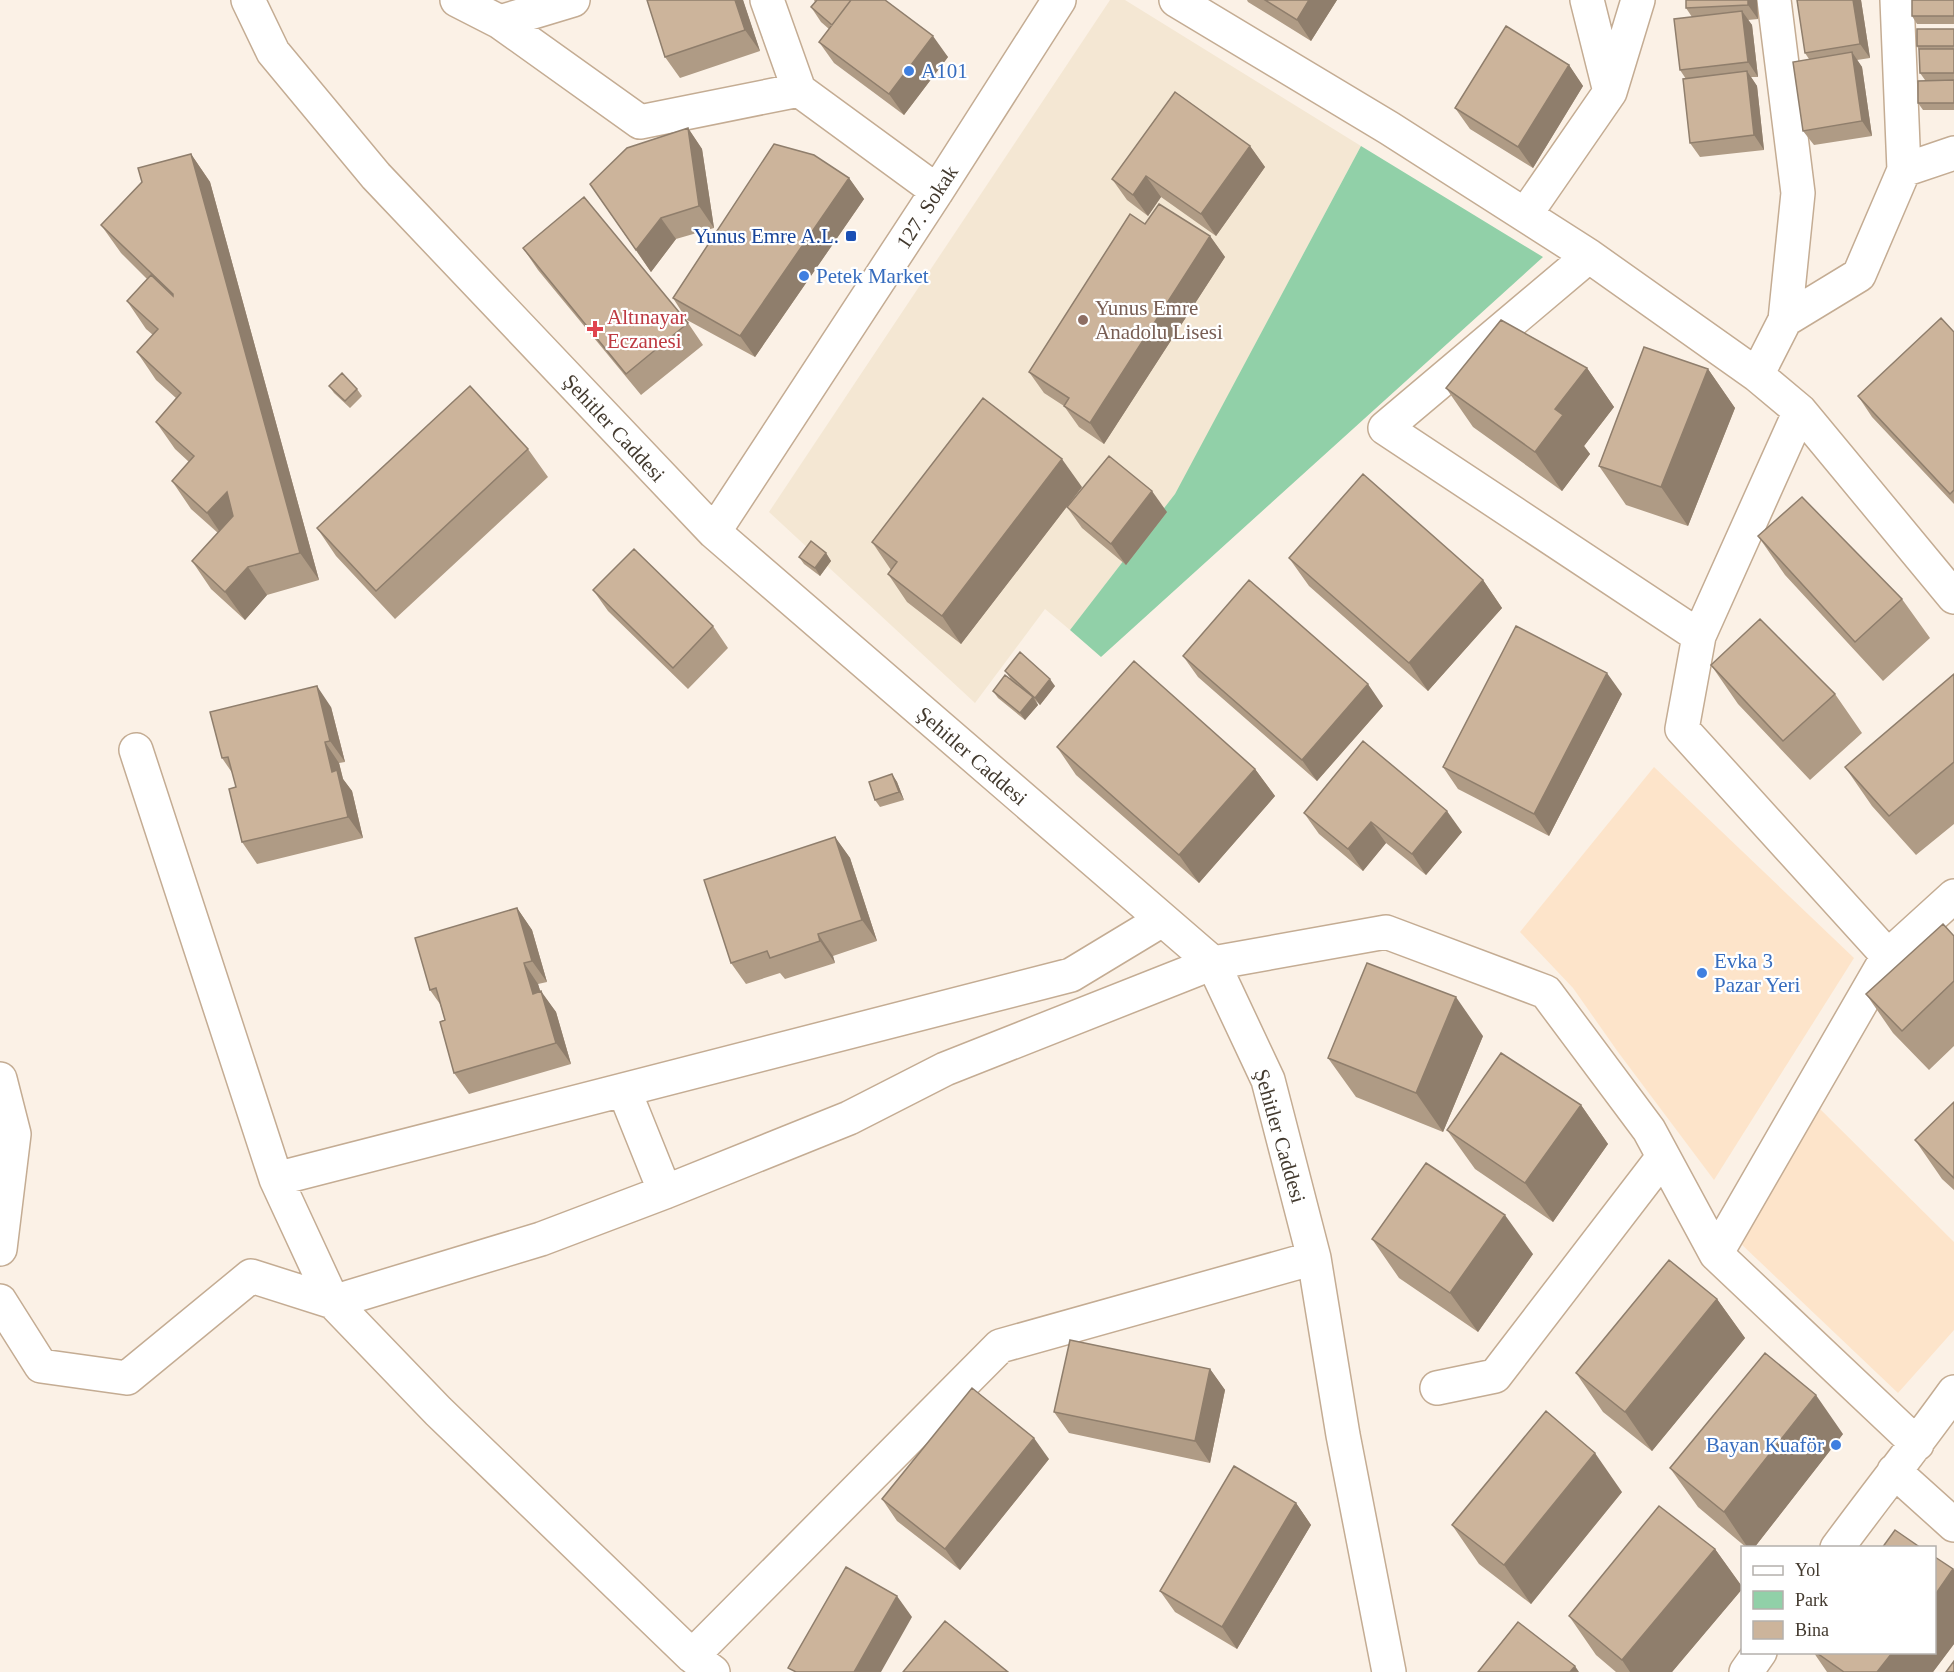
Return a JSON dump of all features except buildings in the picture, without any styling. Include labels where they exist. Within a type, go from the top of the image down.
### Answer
[{"type":"street","name":"Şehitler Caddesi","points":[[248,0],[273,52],[376,176],[714,532],[1213,963],[1268,1080],[1314,1258],[1343,1435],[1389,1672]]},
{"type":"street","points":[[458,0],[500,22],[640,122],[799,90]]},
{"type":"street","points":[[500,22],[573,0]]},
{"type":"street","points":[[767,0],[799,90],[938,191]]},
{"type":"street","name":"127. Sokak","points":[[714,532],[938,191],[1059,0]]},
{"type":"street","points":[[1176,0],[1389,128],[1589,256],[1757,375],[1800,411],[1954,597]]},
{"type":"street","points":[[1587,0],[1610,92]]},
{"type":"street","points":[[1525,215],[1610,92],[1638,0]]},
{"type":"street","points":[[1757,375],[1785,320],[1798,192],[1774,0]]},
{"type":"street","points":[[1785,320],[1859,275],[1904,170],[1897,0]]},
{"type":"street","points":[[1904,170],[1954,153]]},
{"type":"street","points":[[1589,256],[1385,428],[1699,636]]},
{"type":"street","points":[[1800,411],[1699,636],[1682,729],[1888,956]]},
{"type":"street","points":[[136,750],[276,1179],[333,1302],[438,1411],[703,1664],[1000,1346],[1314,1258]]},
{"type":"street","points":[[1716,1254],[1888,956],[1954,896]]},
{"type":"street","points":[[276,1179],[1071,975],[1162,920]]},
{"type":"street","points":[[0,1301],[41,1366],[128,1378],[251,1276],[333,1302],[541,1239],[849,1118],[945,1069],[1213,963],[1386,932],[1546,992],[1649,1130],[1716,1254],[1917,1444]]},
{"type":"street","points":[[0,1079],[14,1134],[0,1249]]},
{"type":"street","points":[[624,1090],[664,1192]]},
{"type":"street","points":[[1437,1388],[1495,1376],[1663,1157]]},
{"type":"street","points":[[1838,1546],[1954,1392]]},
{"type":"street","points":[[1893,1471],[1954,1525]]},
{"type":"shaded area","name":"Yunus Emre Anadolu Lisesi","points":[[1110,0],[1125,0],[1361,146],[1175,495],[1070,630],[1045,609],[975,703],[769,512]]},
{"type":"shaded area","name":"Evka 3 Pazar Yeri","points":[[1654,767],[1854,958],[1714,1180],[1573,988],[1520,932]]},
{"type":"shaded area","points":[[1819,1108],[1954,1242],[1954,1330],[1898,1393],[1739,1242]]},
{"type":"green space","points":[[1361,146],[1543,257],[1101,657],[1070,630],[1175,494]]},
{"type":"place","name":"A101","points":[[909,71]]},
{"type":"place","name":"Yunus Emre A.L.","points":[[851,236]]},
{"type":"place","name":"Petek Market","points":[[804,276]]},
{"type":"place","name":"Yunus Emre Anadolu Lisesi","points":[[1083,320]]},
{"type":"place","name":"Altınayar Eczanesi","points":[[595,329]]},
{"type":"place","name":"Evka 3 Pazar Yeri","points":[[1702,973]]},
{"type":"place","name":"Bayan Kuaför","points":[[1836,1445]]}]
